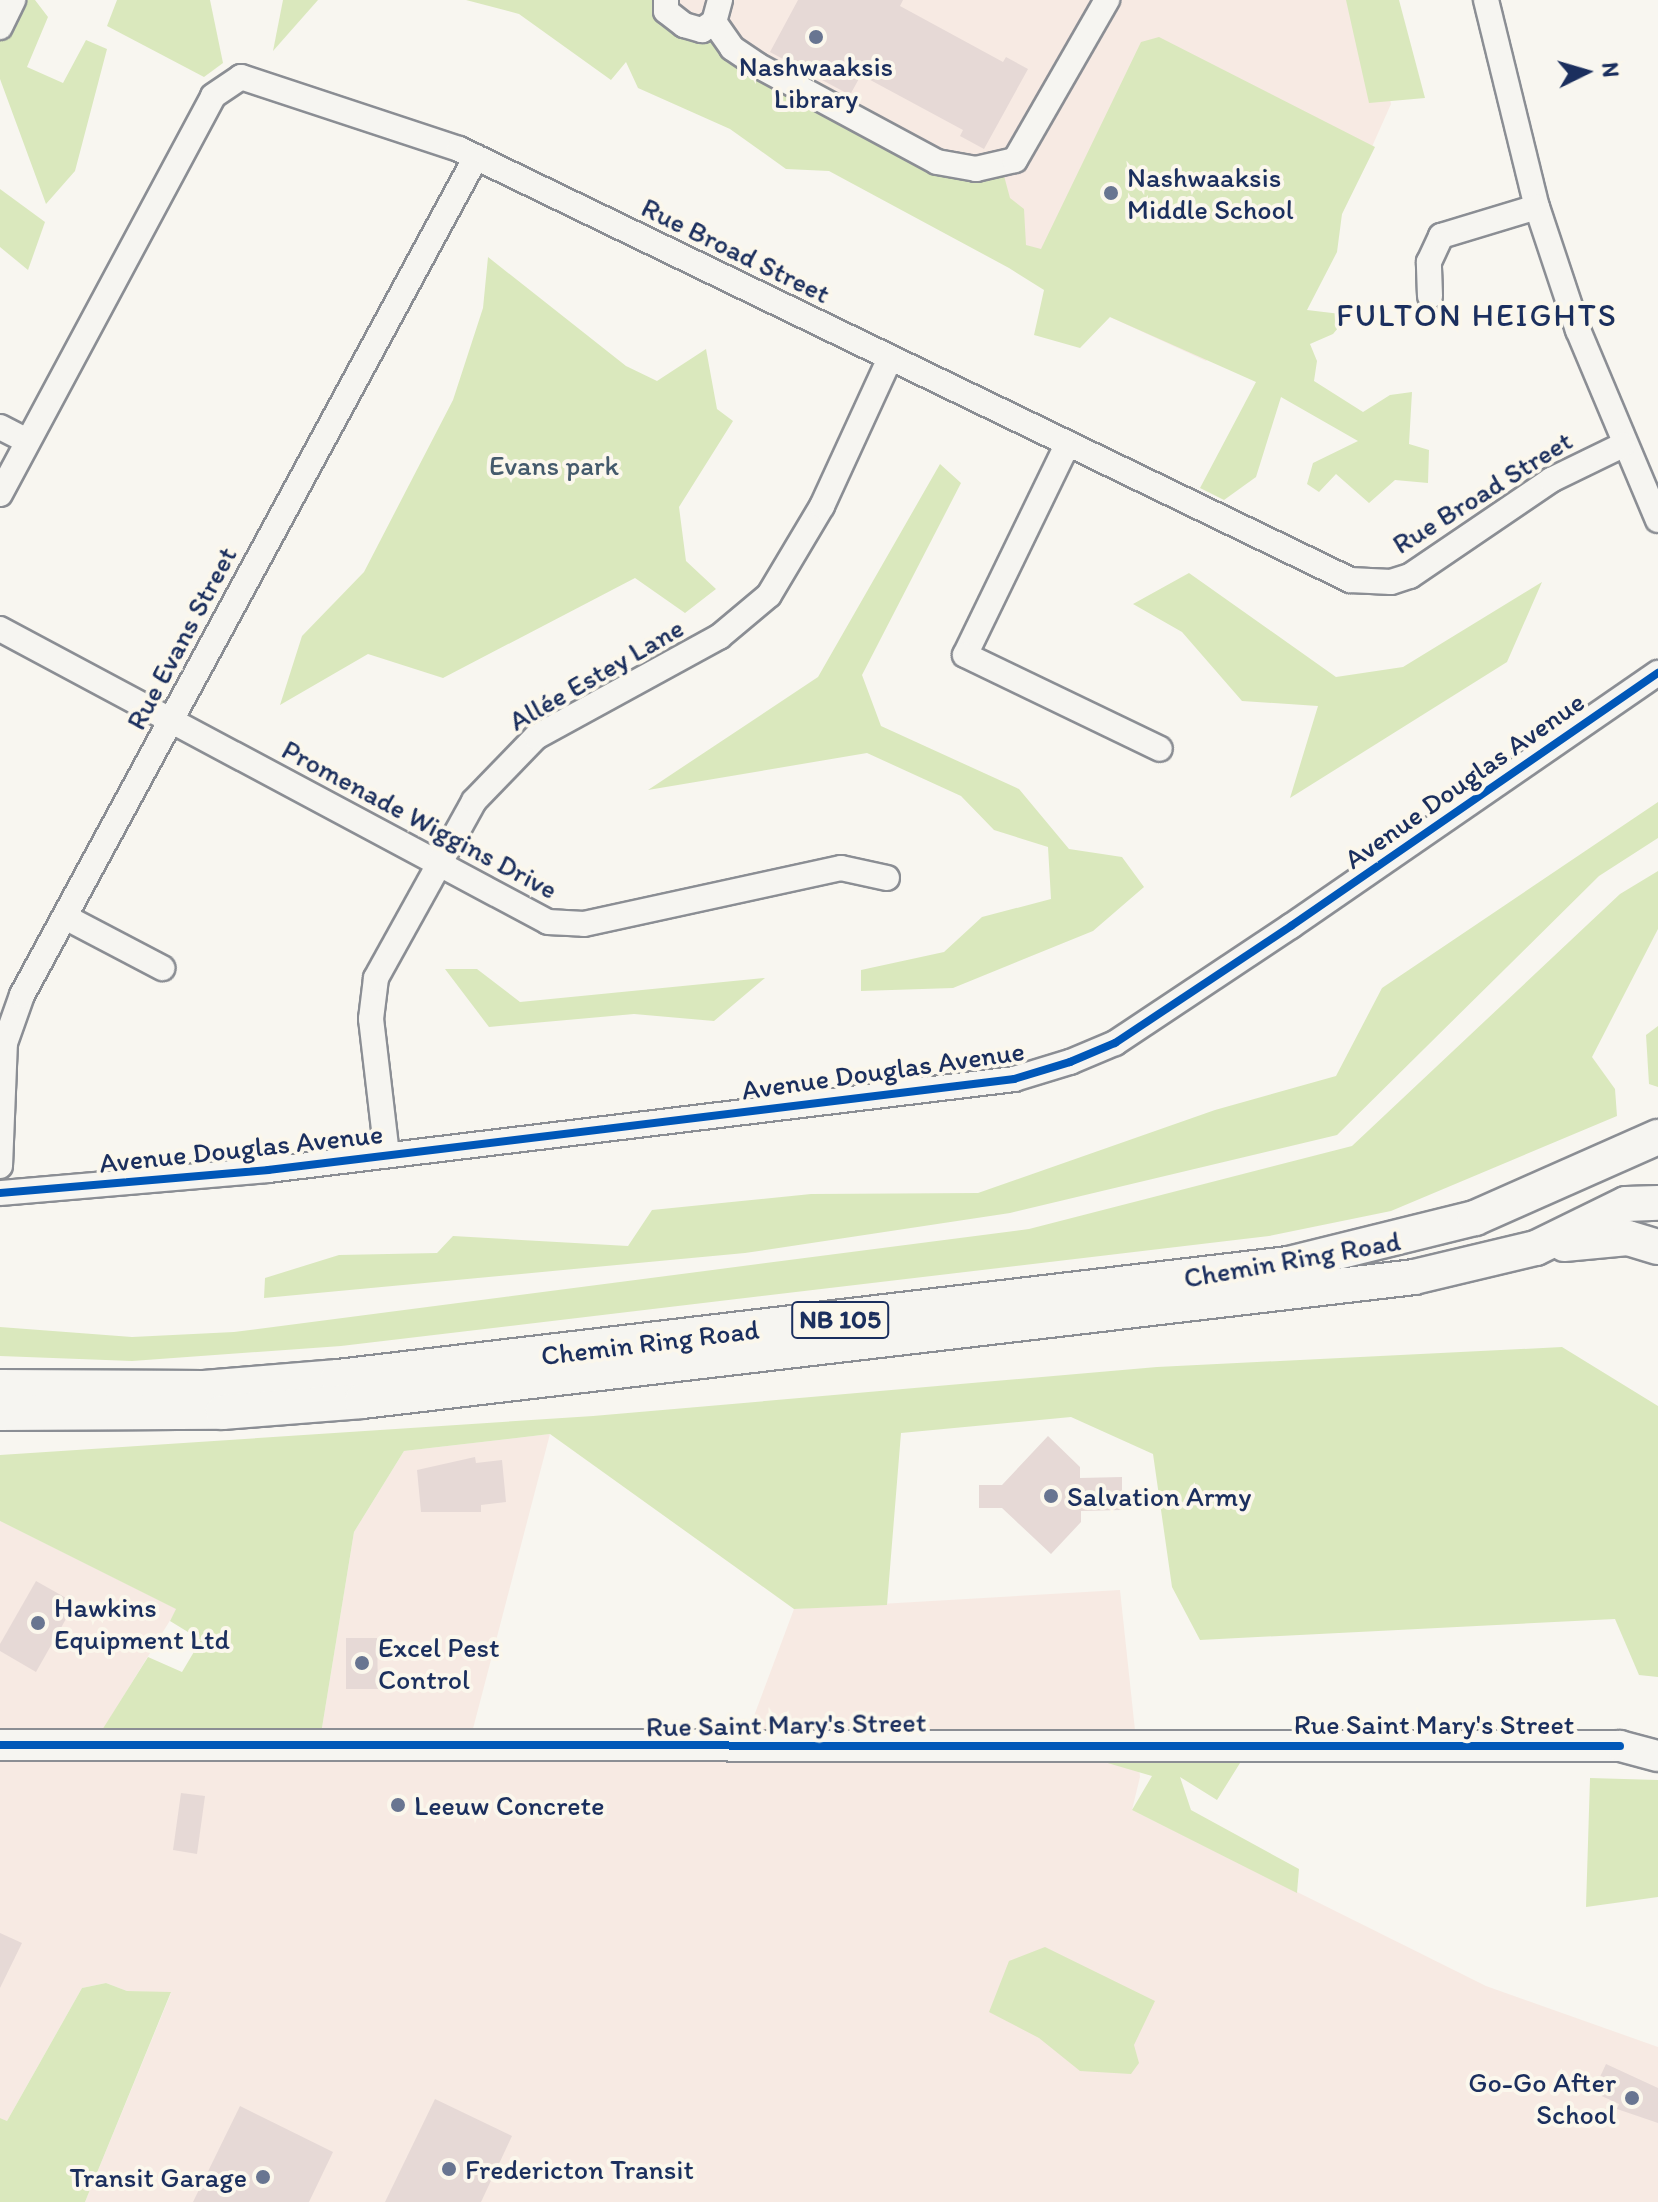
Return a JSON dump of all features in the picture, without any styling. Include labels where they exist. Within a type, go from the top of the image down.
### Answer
[{"type":"highway","name":"Chemin Ring Road","points":[[0,1387],[204,1388],[338,1377],[1289,1264],[1475,1218],[1658,1137]]},
{"type":"highway","name":"Chemin Ring Road","points":[[0,1413],[223,1412],[362,1401],[1414,1277],[1536,1248],[1626,1204],[1658,1203]]},
{"type":"highway","points":[[1536,1248],[1598,1238],[1658,1247]]},
{"type":"main road","name":"Rue Saint Mary's Street","points":[[1620,1746],[1658,1736]]},
{"type":"main road","name":"Rue Saint Mary's Street","points":[[0,1745],[1620,1746],[1658,1756]]},
{"type":"street","points":[[0,27],[13,0]]},
{"type":"street","points":[[666,0],[666,11],[684,25],[702,30],[717,11],[732,48],[757,65],[937,162],[976,169],[1015,160],[1107,0]]},
{"type":"street","points":[[1486,0],[1537,207],[1623,445],[1658,520]]},
{"type":"street","name":"Rue Broad Street","points":[[0,494],[213,96],[230,79],[324,100],[476,157],[1330,574],[1371,583],[1410,576],[1551,480],[1623,445]]},
{"type":"street","name":"Rue Evans Street","points":[[0,1166],[9,1030],[65,917],[476,157]]},
{"type":"street","points":[[1430,296],[1429,262],[1441,236],[1537,207]]},
{"type":"street","name":"Allée Estey Lane","points":[[387,1155],[371,999],[384,958],[474,801],[536,737],[719,637],[769,595],[822,506],[890,358]]},
{"type":"street","points":[[0,427],[28,441]]},
{"type":"street","points":[[1067,445],[965,655],[1160,749]]},
{"type":"street","name":"Promenade Wiggins Drive","points":[[0,629],[533,917],[566,925],[841,868],[887,878]]},
{"type":"street","name":"Avenue Douglas Avenue","points":[[0,1193],[387,1155],[1014,1079],[1070,1062],[1115,1043],[1291,926],[1658,673]]},
{"type":"street","points":[[65,917],[162,968]]},
{"type":"shaded area","name":"Nashwaaksis Middle School","points":[[624,0],[1372,0],[1391,104],[1342,214],[1206,361],[1110,317]]},
{"type":"shaded area","points":[[550,1434],[469,1744],[742,1748],[794,1609],[1120,1590],[1140,1777],[1132,1810],[1486,1986],[1658,2047],[1658,2202],[85,2202],[171,1993],[127,1991],[106,1983],[82,1988],[7,2121],[0,2118],[0,1521],[177,1609],[93,1746],[319,1746],[354,1532],[404,1451]]},
{"type":"green space","points":[[0,0],[35,0],[48,17],[27,67],[63,83],[86,40],[107,49],[75,171],[46,204],[0,79]]},
{"type":"green space","points":[[117,0],[210,0],[223,63],[204,77],[107,26]]},
{"type":"green space","points":[[283,0],[318,0],[273,51]]},
{"type":"green space","points":[[466,0],[666,0],[732,48],[937,162],[1000,161],[1010,198],[1024,209],[1026,245],[1041,249],[1141,42],[1159,37],[1375,147],[1342,214],[1337,252],[1307,310],[1349,315],[1333,334],[1310,344],[1317,361],[1314,381],[1363,412],[1390,395],[1412,392],[1409,444],[1429,450],[1428,483],[1395,480],[1369,503],[1336,474],[1319,492],[1307,484],[1313,463],[1358,441],[1281,397],[1256,477],[1224,500],[1200,488],[1256,382],[1110,317],[1080,348],[1034,335],[1044,290],[1009,268],[829,171],[786,169],[730,129],[638,88],[626,62],[611,80],[519,14]]},
{"type":"green space","points":[[1346,0],[1399,0],[1425,98],[1369,103]]},
{"type":"green space","points":[[0,189],[45,222],[28,270],[0,247]]},
{"type":"green space","name":"Evans park","points":[[488,257],[626,366],[657,381],[706,349],[717,409],[733,421],[679,507],[686,561],[716,589],[685,613],[635,578],[443,678],[368,654],[280,705],[302,636],[364,572],[453,400],[483,308]]},
{"type":"green space","points":[[940,464],[961,483],[862,675],[881,726],[1019,789],[1069,849],[1122,857],[1144,887],[1093,931],[953,988],[861,991],[861,970],[944,952],[982,917],[1051,899],[1048,847],[994,830],[961,796],[867,753],[648,790],[818,677]]},
{"type":"green space","points":[[1189,573],[1336,677],[1403,667],[1542,582],[1507,662],[1290,798],[1318,706],[1242,701],[1182,632],[1133,604]]},
{"type":"green space","points":[[1658,802],[1658,838],[1599,876],[1337,1135],[1010,1213],[745,1253],[264,1298],[265,1278],[339,1255],[437,1253],[453,1236],[628,1246],[652,1210],[811,1194],[978,1193],[1215,1110],[1336,1076],[1382,988]]},
{"type":"green space","points":[[1658,871],[1658,929],[1592,1057],[1615,1089],[1617,1116],[1391,1211],[1269,1236],[341,1346],[132,1361],[0,1356],[0,1327],[132,1337],[234,1332],[1029,1229],[1352,1146],[1620,894]]},
{"type":"green space","points":[[445,969],[477,969],[520,1002],[765,978],[714,1021],[634,1014],[489,1027]]},
{"type":"green space","points":[[1658,1026],[1658,1087],[1649,1084],[1646,1035]]},
{"type":"green space","points":[[1562,1347],[1658,1406],[1658,1677],[1639,1675],[1615,1619],[1200,1640],[1172,1587],[1153,1454],[1071,1417],[901,1433],[887,1605],[794,1609],[550,1434],[404,1451],[354,1532],[319,1746],[92,1746],[148,1657],[182,1672],[201,1640],[170,1621],[176,1609],[0,1521],[0,1455],[593,1416],[1157,1367]]},
{"type":"green space","points":[[1245,1755],[1217,1800],[1180,1777],[1191,1810],[1299,1869],[1297,1893],[1132,1810],[1152,1776],[1087,1757]]},
{"type":"green space","points":[[1590,1778],[1658,1780],[1658,1897],[1586,1907]]},
{"type":"green space","points":[[1045,1947],[1155,2001],[1134,2045],[1139,2063],[1131,2074],[1080,2071],[1039,2038],[989,2012],[1009,1961]]},
{"type":"green space","points":[[106,1983],[127,1991],[171,1992],[85,2202],[0,2202],[0,2118],[7,2121],[82,1988]]},
{"type":"building","points":[[798,0],[903,0],[900,6],[1003,62],[1006,57],[1028,69],[984,149],[960,136],[963,130],[861,75],[850,95],[770,52]]},
{"type":"building","name":"Salvation Army","points":[[1048,1436],[1080,1467],[1080,1478],[1122,1477],[1122,1510],[1081,1511],[1081,1522],[1051,1554],[1002,1508],[979,1508],[979,1485],[1002,1485]]},
{"type":"building","points":[[475,1457],[476,1463],[502,1460],[506,1502],[481,1505],[481,1512],[421,1512],[417,1470]]},
{"type":"building","name":"Hawkins Equipment Ltd","points":[[36,1581],[75,1603],[36,1672],[0,1651],[0,1644]]},
{"type":"building","name":"Excel Pest Control","points":[[346,1638],[377,1638],[378,1689],[346,1689]]},
{"type":"building","points":[[181,1793],[205,1796],[197,1854],[173,1850]]},
{"type":"building","points":[[0,1933],[22,1943],[0,1988]]},
{"type":"building","name":"Go-Go After School","points":[[1606,2064],[1658,2088],[1658,2123],[1617,2109],[1619,2104],[1593,2092]]},
{"type":"building","name":"Fredericton Transit","points":[[435,2099],[512,2136],[481,2202],[385,2202]]},
{"type":"building","name":"Transit Garage","points":[[240,2106],[333,2152],[309,2202],[193,2202]]},
{"type":"cycle path","points":[[0,1193],[268,1170],[1014,1079],[1070,1062],[1115,1043],[1291,926],[1658,673]]},
{"type":"cycle path","points":[[0,1745],[1620,1746]]},
{"type":"place","name":"Nashwaaksis Library","points":[[816,37]]},
{"type":"place","name":"Nashwaaksis Middle School","points":[[1111,193]]},
{"type":"place","name":"Salvation Army","points":[[1051,1496]]},
{"type":"place","name":"Hawkins Equipment Ltd","points":[[38,1623]]},
{"type":"place","name":"Excel Pest Control","points":[[362,1663]]},
{"type":"place","name":"Leeuw Concrete","points":[[398,1805]]},
{"type":"place","name":"Go-Go After School","points":[[1632,2098]]},
{"type":"place","name":"Fredericton Transit","points":[[449,2169]]},
{"type":"place","name":"Transit Garage","points":[[263,2177]]},
{"type":"district","name":"FULTON HEIGHTS","points":[[1477,315]]}]
